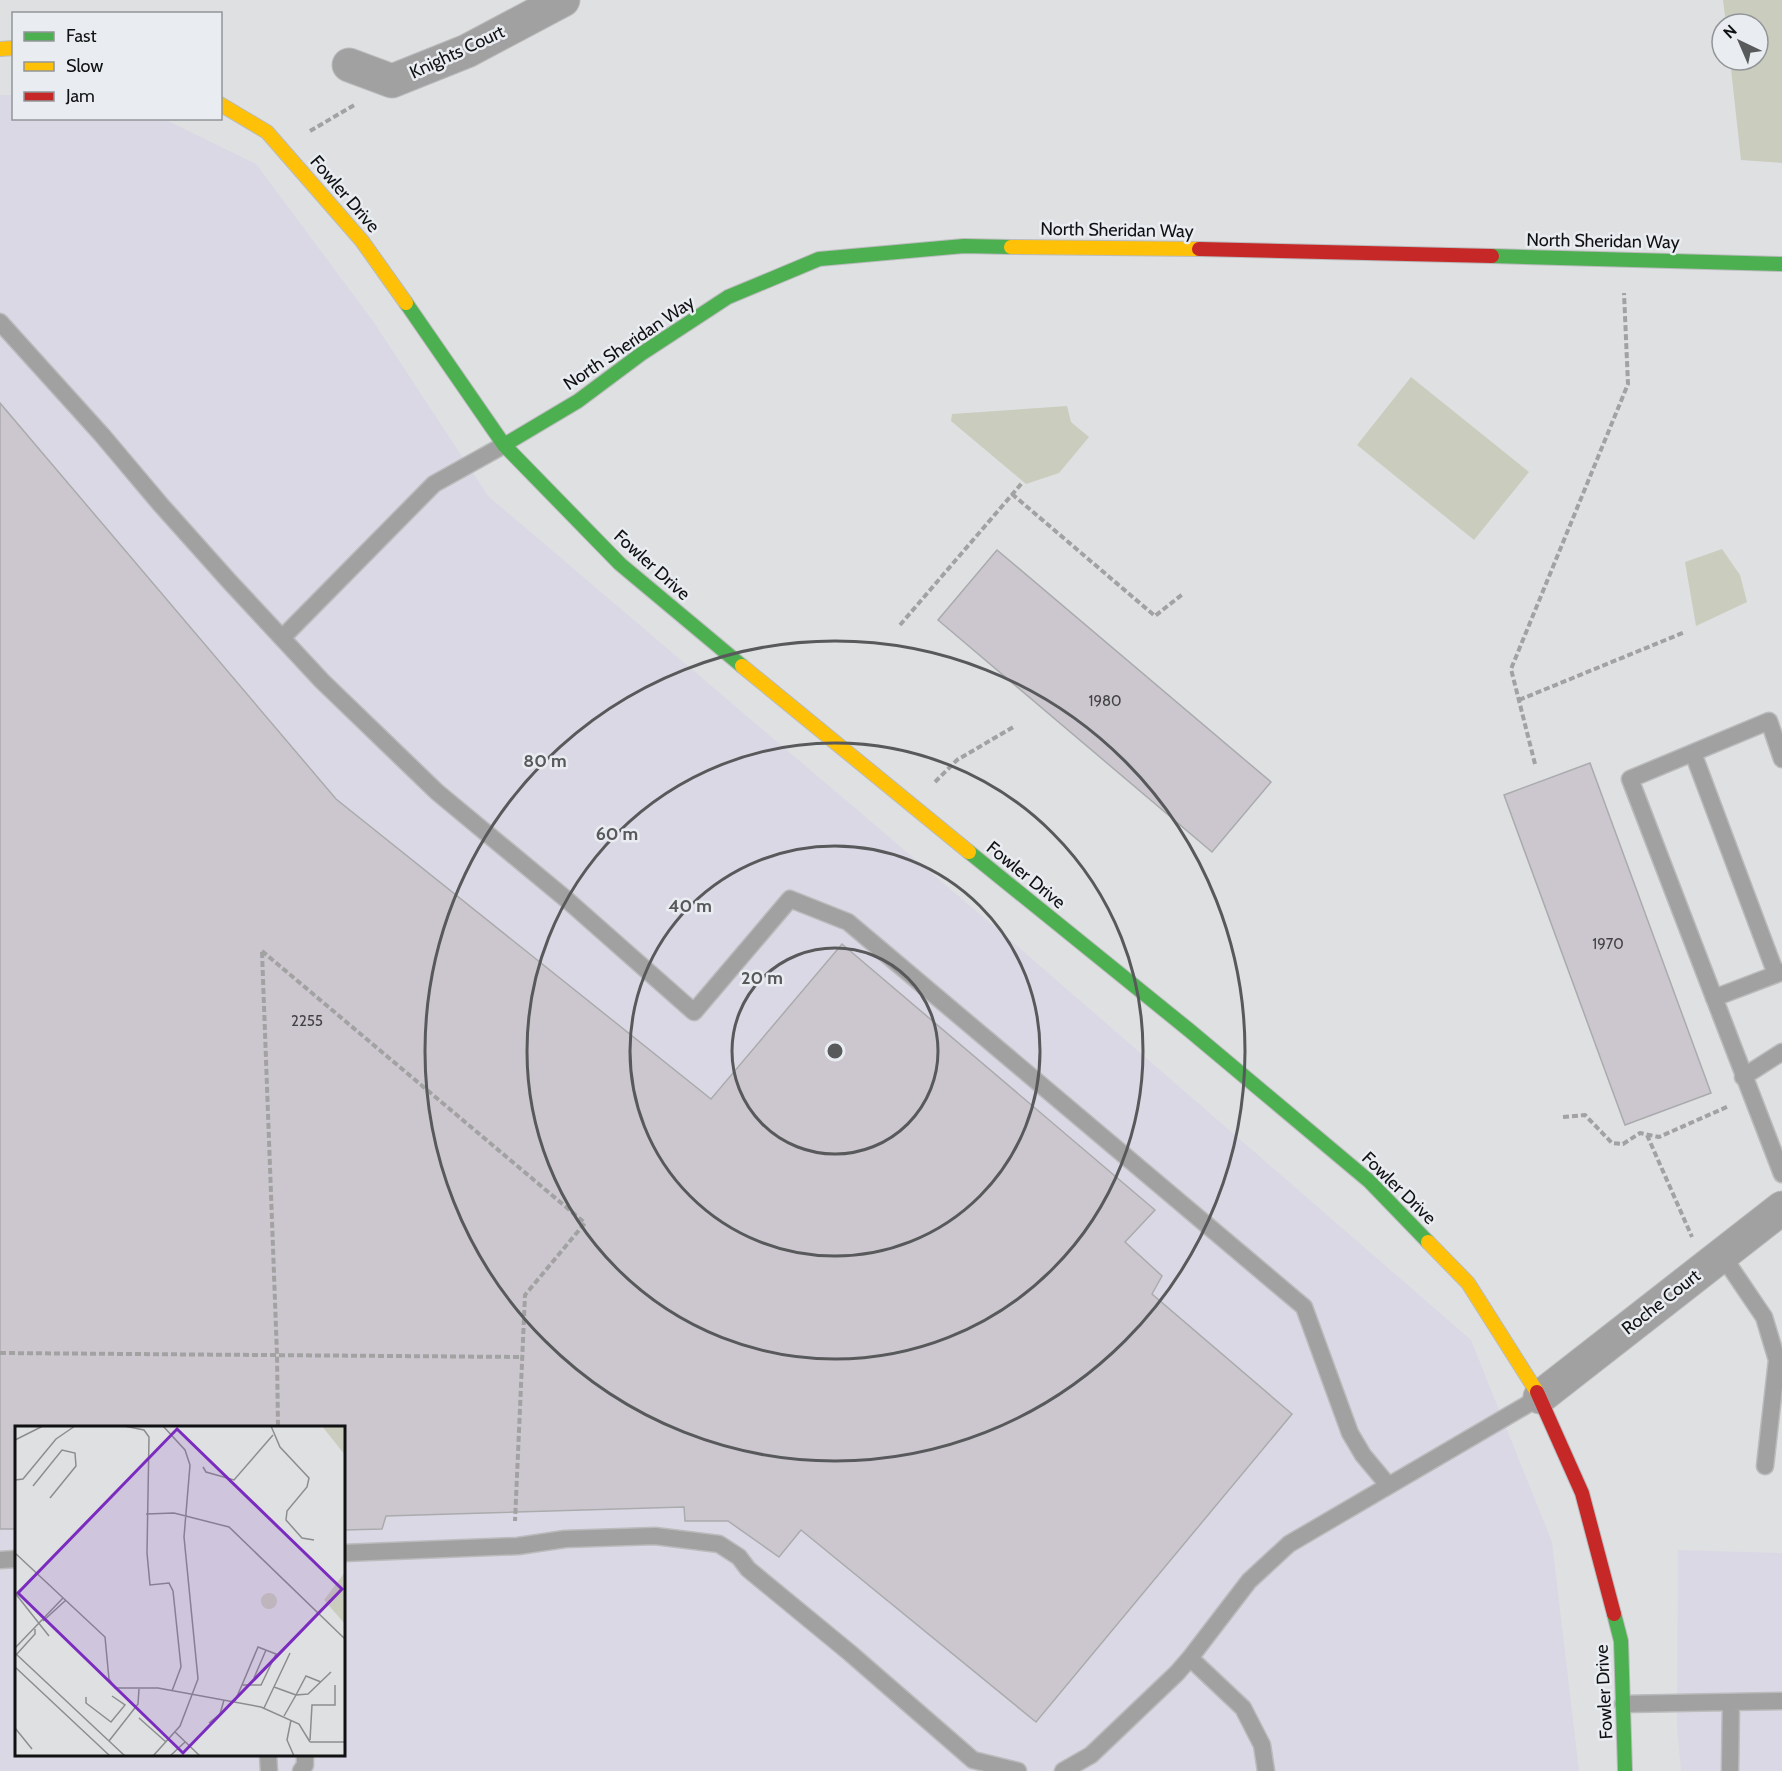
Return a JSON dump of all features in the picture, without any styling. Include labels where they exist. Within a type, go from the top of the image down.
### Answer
[{"type":"street","name":"Knights Court","points":[[349,65],[392,81],[467,51],[563,0]]},
{"type":"street","name":"Fowler Drive","points":[[222,105],[267,132],[362,241],[446,358],[504,446],[620,564],[1369,1181],[1468,1283],[1540,1397],[1582,1493],[1621,1641],[1625,1771]]},
{"type":"street","name":"North Sheridan Way","points":[[504,446],[578,401],[641,354],[728,297],[819,259],[964,246],[1243,250],[1782,264]]},
{"type":"street","name":"Roche Court","points":[[1540,1397],[1782,1208]]},
{"type":"lane","points":[[0,322],[102,435],[228,581],[335,693],[437,792],[566,899],[694,1012],[790,899],[848,922],[1304,1307],[1350,1433],[1363,1455],[1388,1485]]},
{"type":"lane","points":[[282,638],[434,484],[504,446]]},
{"type":"lane","points":[[1782,759],[1769,721],[1630,779],[1782,1174]]},
{"type":"lane","points":[[1693,753],[1779,973],[1714,998]]},
{"type":"lane","points":[[1743,1077],[1782,1052]]},
{"type":"lane","points":[[1714,1261],[1764,1317],[1778,1360],[1765,1466]]},
{"type":"lane","points":[[1063,1771],[1091,1755],[1190,1658],[1249,1581],[1289,1544],[1540,1397]]},
{"type":"lane","points":[[345,1552],[518,1546],[565,1539],[655,1536],[718,1544],[739,1557],[748,1569],[850,1653],[973,1760],[1018,1771]]},
{"type":"lane","points":[[0,1560],[15,1559]]},
{"type":"lane","points":[[1190,1658],[1243,1708],[1262,1745],[1266,1771]]},
{"type":"lane","points":[[1623,1704],[1782,1701]]},
{"type":"lane","points":[[1730,1771],[1731,1702]]},
{"type":"lane","points":[[301,1771],[305,1765],[304,1756]]},
{"type":"path","points":[[281,148],[392,81]]},
{"type":"path","points":[[1535,764],[1512,669],[1628,384],[1621,259]]},
{"type":"path","points":[[900,625],[1022,483]]},
{"type":"path","points":[[1012,494],[1155,616],[1184,593]]},
{"type":"path","points":[[1519,700],[1685,632]]},
{"type":"path","points":[[912,805],[957,760],[1015,726]]},
{"type":"path","points":[[278,1426],[262,951],[585,1222],[525,1295],[514,1513],[518,1546]]},
{"type":"path","points":[[1563,1117],[1585,1115],[1612,1143],[1623,1144],[1640,1133],[1659,1137],[1751,1097]]},
{"type":"path","points":[[1646,1134],[1714,1261]]},
{"type":"path","points":[[0,1353],[523,1357]]},
{"type":"shaded area","points":[[0,95],[12,95],[12,120],[166,120],[256,164],[373,321],[488,496],[1009,939],[1471,1340],[1552,1542],[1579,1771],[0,1771]]},
{"type":"shaded area","points":[[1678,1550],[1782,1553],[1782,1771],[1681,1771],[1677,1726]]},
{"type":"green space","points":[[1723,0],[1782,0],[1782,163],[1741,160],[1731,72],[1770,72],[1770,12],[1724,12]]},
{"type":"green space","points":[[1411,377],[1529,472],[1474,540],[1357,445]]},
{"type":"green space","points":[[1067,406],[1071,422],[1089,437],[1059,473],[1026,484],[951,421],[952,414]]},
{"type":"green space","points":[[1722,549],[1740,575],[1747,602],[1696,626],[1685,562]]},
{"type":"building","points":[[0,403],[336,799],[711,1099],[842,944],[1155,1210],[1125,1242],[1162,1276],[1152,1294],[1292,1414],[1036,1722],[801,1530],[779,1557],[728,1521],[685,1521],[684,1507],[386,1516],[382,1529],[345,1530],[345,1426],[15,1426],[15,1529],[0,1529]]},
{"type":"building","points":[[997,550],[1271,782],[1212,852],[938,620]]},
{"type":"building","points":[[1590,763],[1711,1093],[1625,1125],[1504,795]]},
{"type":"traffic: fast","points":[[504,445],[578,401],[641,354],[728,297],[819,259],[964,246],[1011,247]]},
{"type":"traffic: fast","points":[[1492,256],[1782,264]]},
{"type":"traffic: fast","points":[[406,303],[504,445],[620,564],[742,666]]},
{"type":"traffic: fast","points":[[969,852],[1189,1030],[1369,1181],[1428,1242]]},
{"type":"traffic: fast","points":[[1614,1614],[1621,1641],[1625,1771]]},
{"type":"traffic: slow","points":[[0,49],[12,48]]},
{"type":"traffic: slow","points":[[222,105],[267,132],[362,241],[406,303]]},
{"type":"traffic: slow","points":[[1011,247],[1199,249]]},
{"type":"traffic: slow","points":[[742,666],[969,852]]},
{"type":"traffic: slow","points":[[1428,1242],[1468,1283],[1537,1392]]},
{"type":"traffic: jam","points":[[1199,249],[1492,256]]},
{"type":"traffic: jam","points":[[1537,1392],[1582,1493],[1614,1614]]}]
